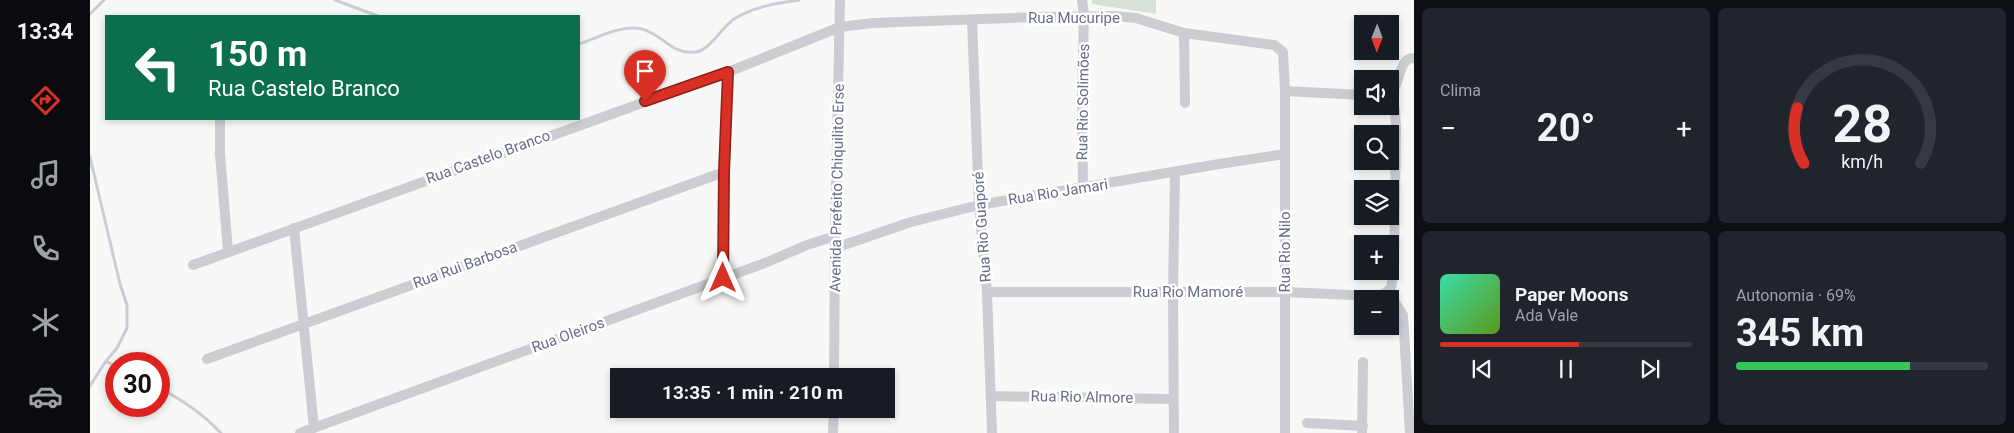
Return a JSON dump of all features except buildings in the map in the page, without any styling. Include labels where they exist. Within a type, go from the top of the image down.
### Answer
[{"type":"street","name":"Avenida Prefeito Chiquilito Erse","points":[[834,368],[840,0]]},
{"type":"street","name":"Rua Rio Solimões","points":[[1082,0],[1084,15],[1082,96],[1083,188]]},
{"type":"street","name":"Rua Mucuripe","points":[[840,27],[873,23],[1084,15],[1136,18],[1184,33],[1250,41],[1278,47],[1283,52],[1284,72]]},
{"type":"street","name":"Rua Rio Guaporé","points":[[972,20],[979,205],[987,292],[992,433]]},
{"type":"street","name":"Rua Castelo Branco","points":[[192,265],[728,72],[840,27]]},
{"type":"street","points":[[1184,33],[1185,103]]},
{"type":"street","points":[[1399,78],[1404,61],[1409,57],[1414,58]]},
{"type":"street","points":[[723,278],[724,172],[728,72]]},
{"type":"street","name":"Rua Rio Nilo","points":[[1284,72],[1285,433]]},
{"type":"street","points":[[1285,91],[1354,95]]},
{"type":"street","points":[[1389,290],[1393,283],[1395,115]]},
{"type":"street","points":[[220,120],[221,162],[228,251]]},
{"type":"street","name":"Rua Rio Jamari","points":[[835,248],[911,222],[979,205],[1285,154]]},
{"type":"street","name":"Rua Rui Barbosa","points":[[206,359],[724,172]]},
{"type":"street","points":[[1174,172],[1174,433]]},
{"type":"street","points":[[294,228],[314,428]]},
{"type":"street","name":"Rua Oleiros","points":[[300,433],[766,263],[807,244],[835,236]]},
{"type":"street","name":"Rua Rio Mamoré","points":[[987,292],[1286,292],[1354,295]]},
{"type":"street","points":[[1399,308],[1403,314],[1410,433]]},
{"type":"street","points":[[1307,423],[1362,430],[1363,362]]},
{"type":"street","name":"Rua Rio Almore","points":[[991,396],[1173,398]]},
{"type":"street","points":[[833,433],[834,418]]},
{"type":"shaded area","points":[[1092,0],[1156,0],[1156,14],[1092,4]]},
{"type":"waterway","points":[[90,14],[104,0]]},
{"type":"waterway","points":[[335,0],[375,15]]},
{"type":"waterway","points":[[580,44],[618,30],[634,28],[650,32],[680,51],[696,52],[711,43],[729,23],[741,15],[765,6],[799,0]]},
{"type":"waterway","points":[[90,157],[120,284],[127,305],[127,328],[117,348],[90,386]]},
{"type":"waterway","points":[[170,394],[192,408],[221,433]]},
{"type":"route","points":[[645,101],[728,72],[724,172],[723,278]]}]
